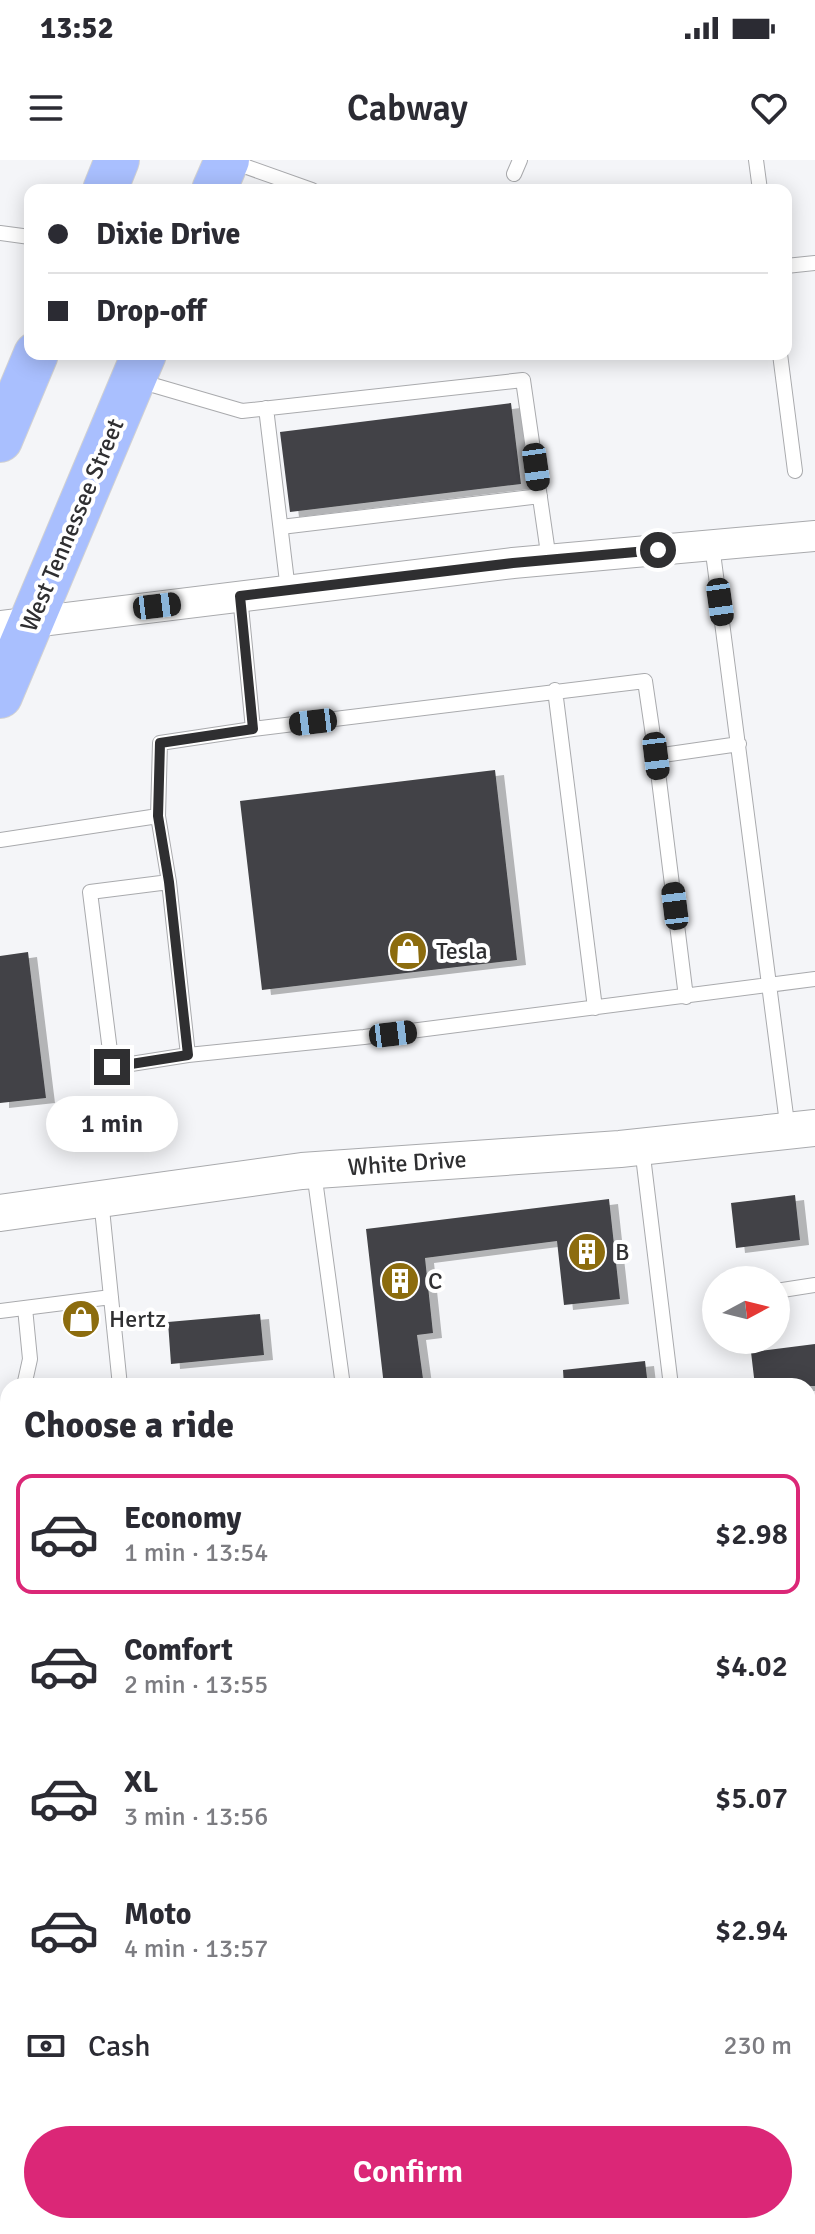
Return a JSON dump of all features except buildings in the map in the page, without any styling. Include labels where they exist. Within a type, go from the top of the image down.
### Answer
[{"type":"main road","points":[[107,184],[117,160]]},
{"type":"main road","points":[[217,184],[227,160]]},
{"type":"main road","points":[[0,440],[33,360]]},
{"type":"main road","name":"West Tennessee Street","points":[[0,696],[16,624],[139,367]]},
{"type":"street","points":[[16,624],[549,560],[815,536]]},
{"type":"street","name":"White Drive","points":[[0,1213],[314,1170],[641,1147],[802,1130]]},
{"type":"lane","points":[[227,160],[295,184]]},
{"type":"lane","points":[[756,160],[759,184]]},
{"type":"lane","points":[[0,233],[24,236]]},
{"type":"lane","points":[[792,265],[815,263]]},
{"type":"lane","points":[[781,360],[795,471]]},
{"type":"lane","points":[[139,367],[242,411],[523,380],[549,560]]},
{"type":"lane","points":[[266,408],[288,590]]},
{"type":"lane","points":[[281,527],[540,496]]},
{"type":"lane","points":[[712,545],[770,986],[802,1130]]},
{"type":"lane","points":[[240,596],[253,729]]},
{"type":"lane","points":[[188,1055],[169,882],[158,816],[160,743],[555,690],[645,681],[686,997]]},
{"type":"lane","points":[[555,690],[595,1008]]},
{"type":"lane","points":[[656,756],[739,744]]},
{"type":"lane","points":[[0,840],[158,816]]},
{"type":"lane","points":[[169,882],[90,892],[112,1067],[188,1055],[364,1037],[815,979]]},
{"type":"lane","points":[[641,1147],[670,1378]]},
{"type":"lane","points":[[314,1170],[342,1378]]},
{"type":"lane","points":[[101,1199],[119,1378]]},
{"type":"lane","points":[[790,1289],[815,1285]]},
{"type":"lane","points":[[0,1311],[111,1297]]},
{"type":"lane","points":[[25,1308],[30,1359],[26,1378]]},
{"type":"place","name":"Tesla","points":[[408,951]]},
{"type":"place","name":"B","points":[[587,1252]]},
{"type":"place","name":"C","points":[[400,1281]]},
{"type":"place","name":"Hertz","points":[[81,1319]]},
{"type":"route","points":[[112,1067],[188,1055],[169,882],[158,816],[160,743],[253,729],[240,596],[513,563],[658,550]]}]
